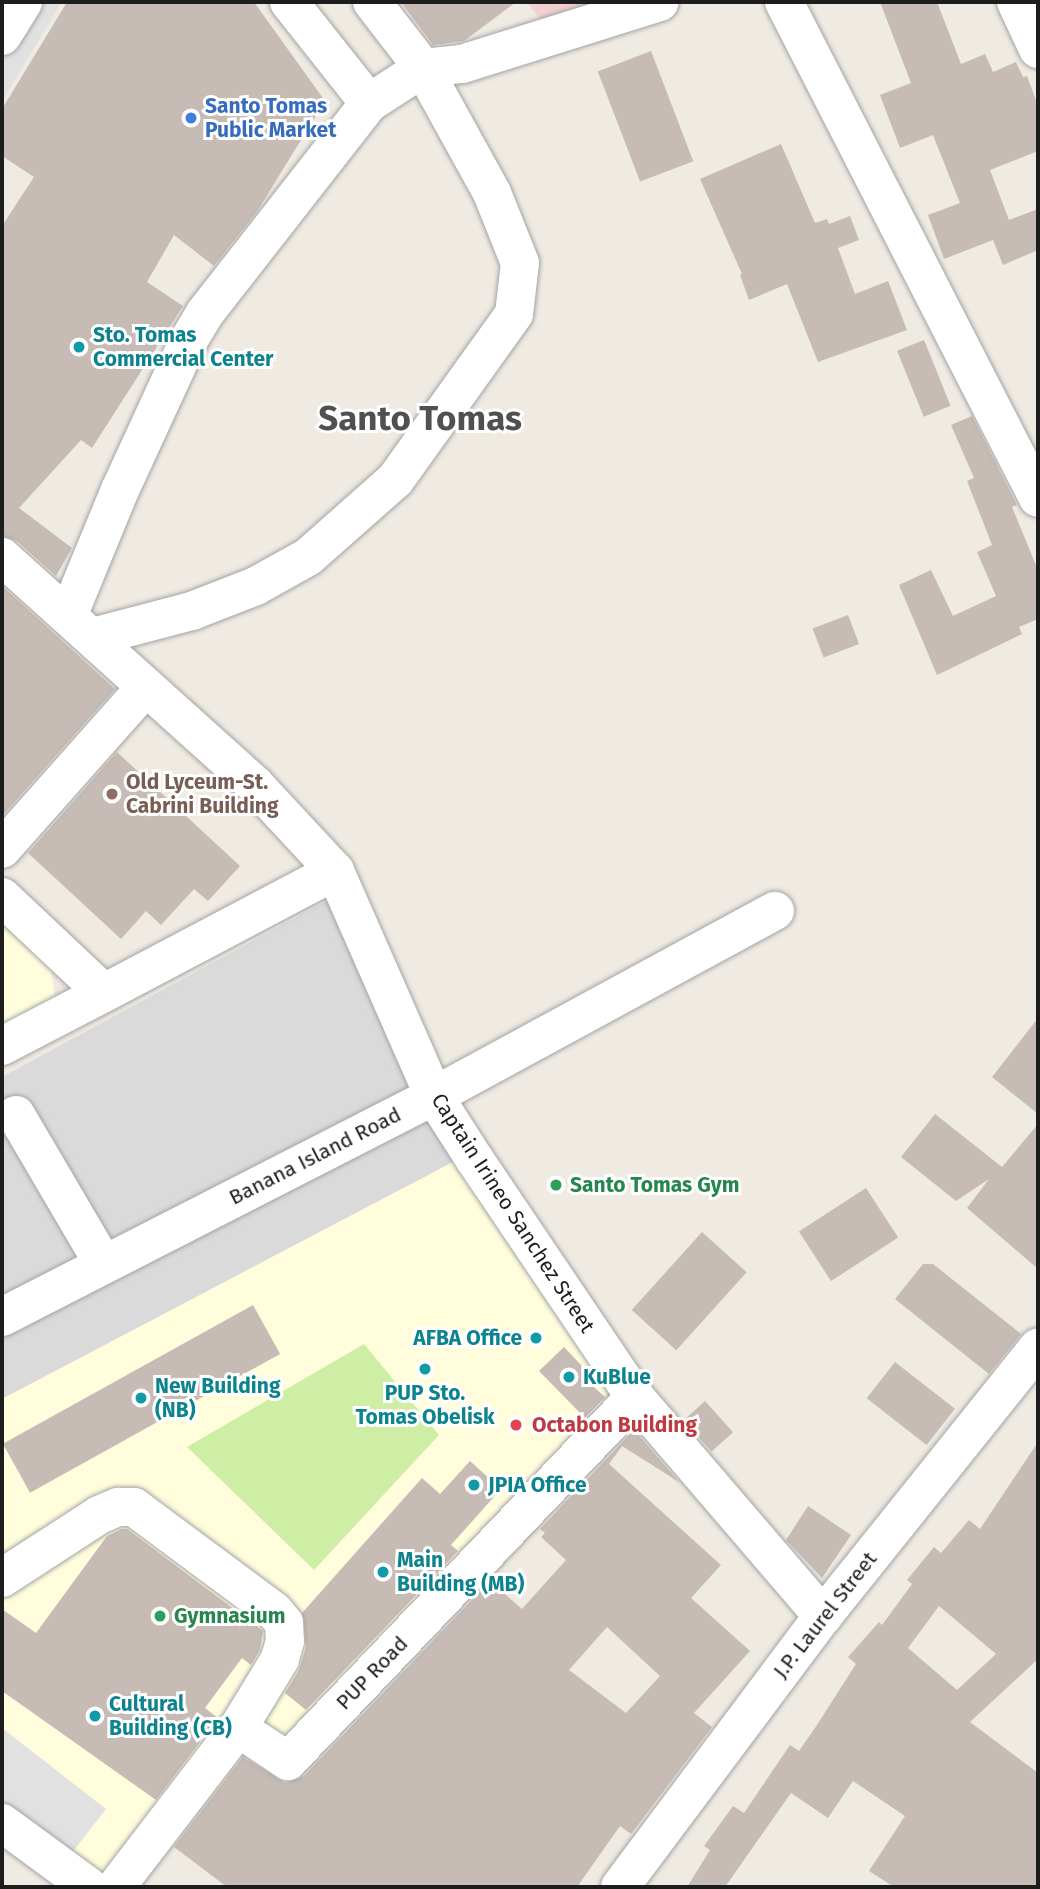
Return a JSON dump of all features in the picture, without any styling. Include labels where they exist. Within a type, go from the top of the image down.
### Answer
[{"type":"street","points":[[2,36],[23,2]]},
{"type":"street","points":[[289,2],[369,103]]},
{"type":"street","points":[[372,2],[423,68],[492,193],[520,263],[514,314],[395,480],[308,557],[256,586],[192,611],[81,626],[120,490],[190,338],[250,254],[369,103],[423,68],[462,64],[660,2]]},
{"type":"street","points":[[784,2],[1038,498]]},
{"type":"street","points":[[1016,2],[1038,49]]},
{"type":"street","name":"Captain Irineo Sanchez Street","points":[[2,557],[256,786],[335,871],[434,1096],[635,1397],[823,1616]]},
{"type":"street","points":[[2,849],[145,688]]},
{"type":"street","points":[[2,1046],[335,871]]},
{"type":"street","points":[[2,897],[104,993]]},
{"type":"street","name":"Banana Island Road","points":[[2,1317],[434,1096],[775,911]]},
{"type":"street","points":[[16,1115],[103,1263]]},
{"type":"street","name":"J.P. Laurel Street","points":[[620,1887],[823,1616],[1037,1353]]},
{"type":"street","name":"PUP Road","points":[[238,1728],[288,1761],[635,1397]]},
{"type":"street","points":[[2,1578],[99,1515],[118,1507],[134,1507],[274,1611],[284,1623],[285,1641],[280,1659],[238,1728],[116,1887]]},
{"type":"street","points":[[2,1823],[89,1887]]},
{"type":"shaded area","points":[[2,2],[62,2],[2,101]]},
{"type":"shaded area","points":[[527,2],[629,2],[548,29]]},
{"type":"shaded area","points":[[334,897],[455,1161],[2,1399],[2,1077]]},
{"type":"shaded area","points":[[2,918],[50,958],[55,999],[2,1025]]},
{"type":"shaded area","points":[[455,1161],[613,1389],[287,1756],[237,1723],[106,1887],[2,1816],[2,1399]]},
{"type":"shaded area","points":[[2,1728],[106,1809],[64,1863],[2,1816]]},
{"type":"green space","points":[[364,1344],[439,1435],[314,1570],[187,1447]]},
{"type":"building","name":"Santo Tomas Public Market","points":[[67,2],[254,2],[325,101],[258,210],[214,266],[174,235],[147,282],[183,306],[92,448],[81,440],[19,508],[72,548],[56,576],[17,541],[2,536],[2,226],[34,177],[2,156],[2,109]]},
{"type":"building","points":[[401,2],[516,2],[464,41],[433,45]]},
{"type":"building","points":[[880,2],[937,2],[961,64],[985,54],[993,72],[1016,62],[1023,77],[1027,76],[1038,106],[1038,151],[990,170],[1009,220],[1038,209],[1038,250],[1003,265],[993,240],[944,259],[928,215],[960,203],[933,135],[900,148],[880,95],[911,83]]},
{"type":"building","points":[[651,51],[693,161],[640,182],[598,71]]},
{"type":"building","points":[[781,144],[815,223],[827,219],[829,224],[850,216],[859,240],[838,248],[855,294],[888,281],[907,330],[818,362],[787,284],[749,300],[740,275],[742,274],[700,179]]},
{"type":"building","points":[[924,340],[951,406],[924,417],[897,351]]},
{"type":"building","points":[[972,416],[1017,505],[1012,507],[1038,570],[1038,619],[1019,627],[1022,634],[937,675],[899,585],[931,570],[953,616],[996,596],[977,552],[992,545],[967,481],[974,478],[951,425]]},
{"type":"building","points":[[2,586],[115,689],[2,816]]},
{"type":"building","points":[[848,615],[859,644],[824,658],[813,629]]},
{"type":"building","name":"Old Lyceum-St. Cabrini Building","points":[[117,752],[240,866],[208,901],[194,889],[161,925],[146,911],[121,939],[28,853]]},
{"type":"building","points":[[1038,1018],[1038,1114],[992,1077]]},
{"type":"building","points":[[935,1114],[1002,1167],[1038,1124],[1038,1269],[967,1208],[989,1179],[956,1201],[901,1157]]},
{"type":"building","points":[[866,1188],[898,1237],[831,1281],[799,1232]]},
{"type":"building","points":[[702,1232],[747,1272],[676,1350],[632,1310]]},
{"type":"building","points":[[923,1264],[933,1264],[1021,1334],[989,1374],[895,1299]]},
{"type":"building","name":"New Building (NB)","points":[[253,1305],[280,1354],[30,1493],[3,1444]]},
{"type":"building","name":"KuBlue","points":[[564,1347],[598,1383],[594,1387],[605,1397],[585,1418],[539,1371]]},
{"type":"building","points":[[895,1362],[955,1409],[927,1445],[867,1398]]},
{"type":"building","points":[[705,1401],[733,1432],[712,1452],[683,1420]]},
{"type":"building","points":[[634,1430],[679,1482],[622,1446],[609,1464],[721,1565],[691,1598],[750,1651],[694,1713],[712,1727],[631,1834],[620,1826],[577,1887],[227,1887],[174,1847],[243,1757],[285,1783],[304,1776],[490,1581],[522,1609],[566,1560],[541,1537],[545,1533],[540,1529]],"holes":[[[607,1627],[660,1676],[626,1713],[569,1670]]]},
{"type":"building","points":[[1038,1442],[1038,1659],[970,1722],[1038,1773],[1038,1887],[894,1887],[869,1871],[905,1816],[853,1781],[828,1818],[791,1793],[725,1887],[687,1887],[710,1850],[704,1846],[733,1806],[744,1813],[790,1745],[799,1751],[856,1664],[848,1657],[879,1622],[882,1625],[912,1584],[907,1580],[934,1547],[941,1553],[969,1520],[980,1529]],"holes":[[[939,1606],[996,1654],[957,1690],[908,1648]]]},
{"type":"building","name":"Main Building (MB)","points":[[470,1461],[501,1489],[451,1545],[458,1551],[306,1710],[285,1693],[299,1670],[306,1647],[302,1613],[422,1478],[440,1494]]},
{"type":"building","points":[[808,1506],[851,1535],[822,1578],[786,1540]]},
{"type":"building","points":[[127,1529],[263,1631],[260,1650],[251,1665],[242,1658],[205,1708],[218,1718],[156,1800],[2,1691],[2,1609],[36,1633],[107,1536]]},
{"type":"place","name":"Santo Tomas Public Market","points":[[191,118]]},
{"type":"place","name":"Sto. Tomas Commercial Center","points":[[79,347]]},
{"type":"place","name":"Old Lyceum-St. Cabrini Building","points":[[112,794]]},
{"type":"place","name":"Santo Tomas Gym","points":[[556,1185]]},
{"type":"place","name":"AFBA Office","points":[[536,1338]]},
{"type":"place","name":"PUP Sto. Tomas Obelisk","points":[[425,1369]]},
{"type":"place","name":"KuBlue","points":[[569,1377]]},
{"type":"place","name":"New Building (NB)","points":[[141,1398]]},
{"type":"place","name":"Octabon Building","points":[[516,1425]]},
{"type":"place","name":"JPIA Office","points":[[474,1485]]},
{"type":"place","name":"Main Building (MB)","points":[[383,1572]]},
{"type":"place","name":"Gymnasium","points":[[160,1616]]},
{"type":"place","name":"Cultural Building (CB)","points":[[95,1716]]},
{"type":"district","name":"Santo Tomas","points":[[420,418]]}]
